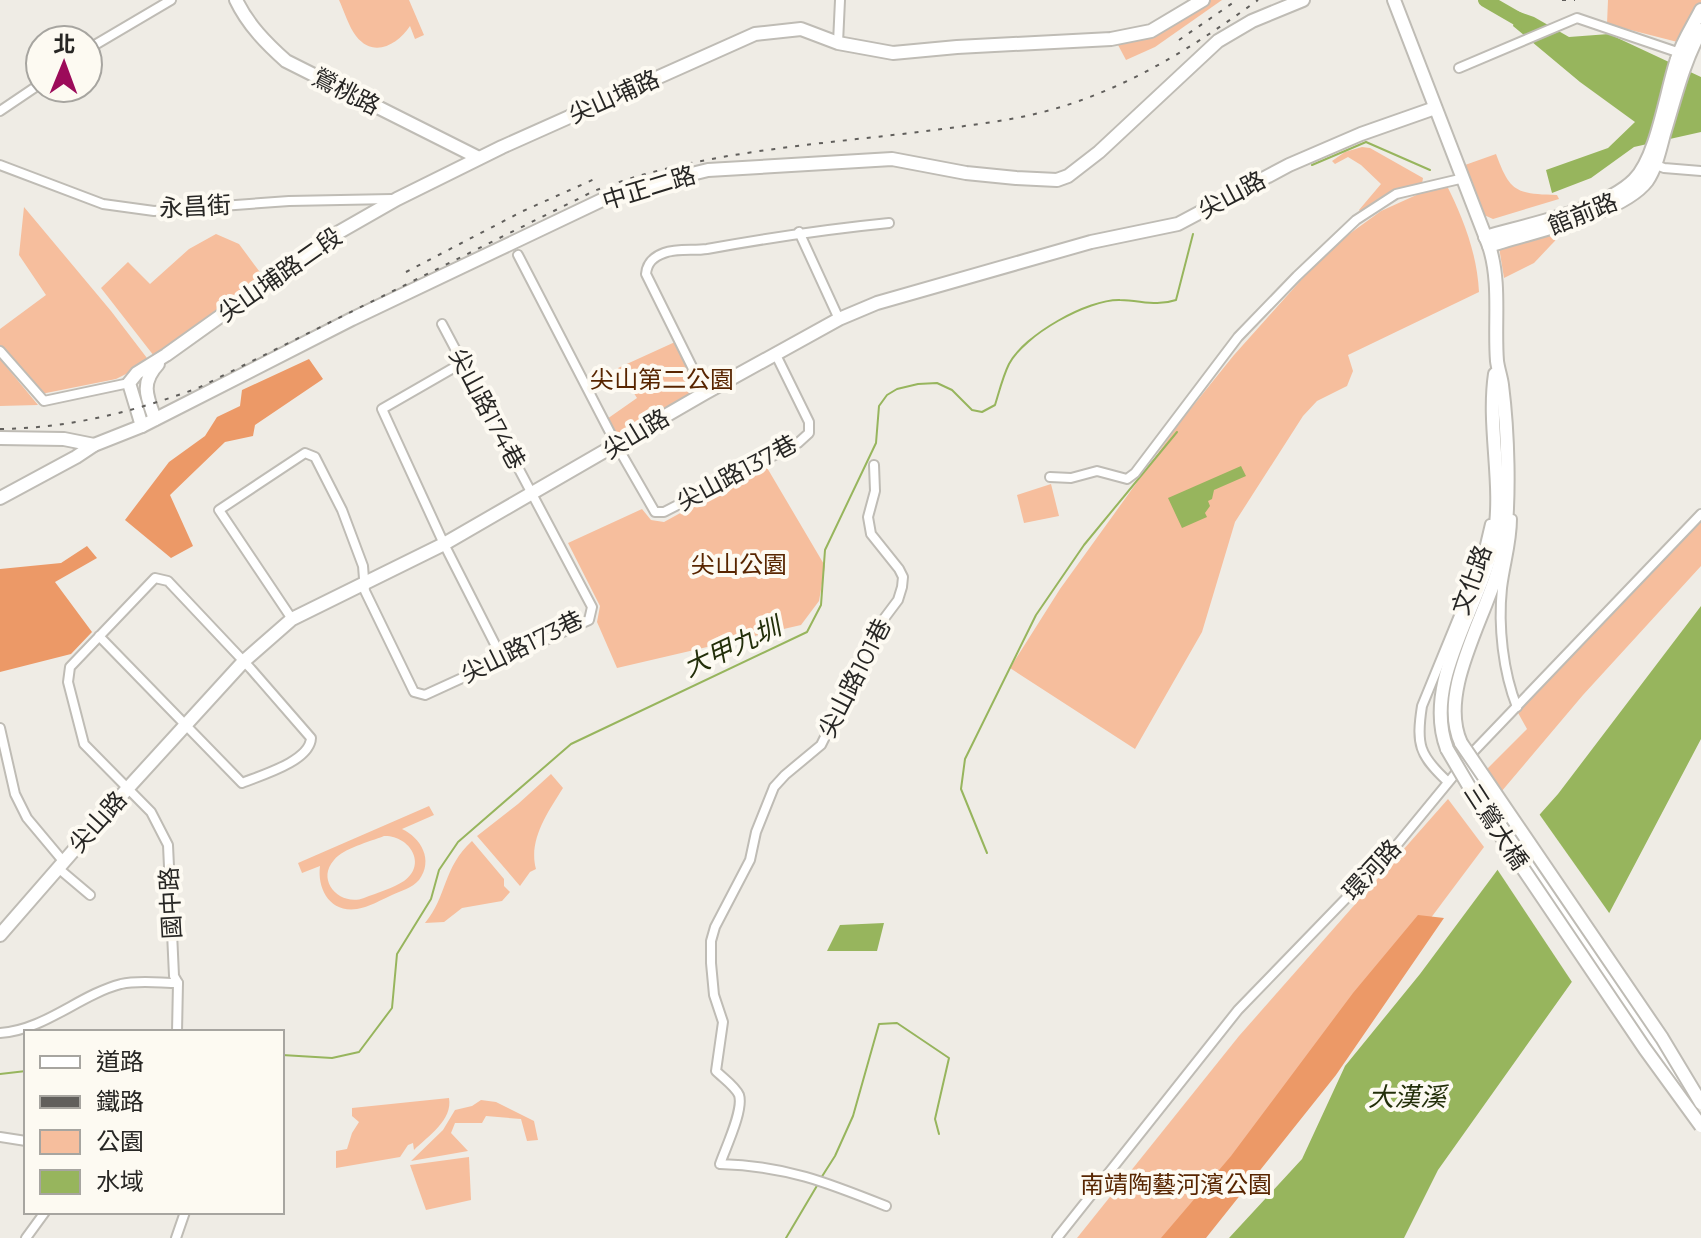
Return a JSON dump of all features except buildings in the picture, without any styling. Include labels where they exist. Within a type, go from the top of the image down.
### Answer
[{"type":"main road","name":"鶯桃路","points":[[236,0],[264,42],[286,61],[479,158]]},
{"type":"main road","name":"尖山埔路","points":[[397,199],[479,158],[755,34],[801,29],[838,43],[893,53],[1111,39],[1151,31],[1203,0]]},
{"type":"main road","name":"中正二路","points":[[0,498],[94,445],[142,426],[352,319],[602,200],[670,178],[708,170],[892,159],[1004,177],[1057,180],[1068,176],[1099,152],[1218,41],[1252,21],[1303,0]]},
{"type":"main road","name":"文化路","points":[[1394,0],[1487,242],[1495,280],[1498,363],[1494,387],[1501,488]]},
{"type":"main road","points":[[1652,159],[1682,58],[1701,10]]},
{"type":"main road","points":[[1682,58],[1701,30]]},
{"type":"main road","name":"尖山路","points":[[0,935],[244,661],[292,619],[444,544],[839,319],[877,303],[1091,242],[1178,224],[1289,165],[1361,134],[1435,108]]},
{"type":"main road","name":"館前路","points":[[1487,242],[1593,214],[1635,191],[1646,181],[1652,159]]},
{"type":"main road","name":"尖山埔路二段","points":[[166,355],[334,235],[397,199]]},
{"type":"main road","points":[[155,419],[146,384],[149,373],[166,355]]},
{"type":"main road","points":[[142,426],[129,383],[137,373],[166,355]]},
{"type":"main road","points":[[0,438],[64,439],[94,445]]},
{"type":"main road","name":"三鶯大橋","points":[[1501,488],[1506,531],[1499,567],[1455,690],[1455,725],[1461,743],[1653,1025],[1701,1105]]},
{"type":"main road","name":"三鶯大橋","points":[[1501,488],[1491,556],[1441,695],[1440,725],[1447,749],[1489,818],[1645,1049],[1701,1126]]},
{"type":"main road","points":[[1463,763],[1654,1043],[1701,1105]]},
{"type":"main road","points":[[1654,1043],[1701,1126]]},
{"type":"street","points":[[104,40],[171,0]]},
{"type":"street","points":[[838,43],[840,0]]},
{"type":"street","points":[[1459,68],[1577,18],[1682,58]]},
{"type":"street","points":[[0,111],[24,95]]},
{"type":"street","points":[[1652,159],[1664,168],[1701,171]]},
{"type":"street","name":"永昌街","points":[[0,165],[103,204],[154,211],[289,201],[397,199]]},
{"type":"street","points":[[1050,477],[1071,478],[1097,471],[1127,479],[1174,425],[1238,337],[1356,220],[1396,194],[1464,178]]},
{"type":"street","points":[[705,393],[646,274],[647,265],[652,259],[666,252],[698,250],[799,232],[889,223]]},
{"type":"street","points":[[799,232],[839,319]]},
{"type":"street","points":[[518,255],[617,446]]},
{"type":"street","name":"尖山路174巷","points":[[442,324],[532,495]]},
{"type":"street","points":[[0,351],[44,401],[129,383]]},
{"type":"street","name":"尖山路137巷","points":[[617,446],[655,512],[664,512],[798,443],[809,433],[809,422],[776,355]]},
{"type":"street","points":[[462,363],[382,409],[444,544],[502,658]]},
{"type":"street","points":[[292,619],[219,510],[305,453],[315,457],[342,510],[363,566],[365,584]]},
{"type":"street","name":"尖山路101巷","points":[[874,465],[876,480],[868,517],[871,534],[903,577],[898,600],[883,620],[821,745],[774,787],[756,832],[750,860],[715,927],[711,941],[714,995],[723,1022],[716,1071],[741,1099],[720,1164],[782,1169],[886,1206]]},
{"type":"street","points":[[1501,488],[1511,512],[1512,530],[1502,590],[1502,617],[1507,676],[1517,707]]},
{"type":"street","name":"文化路","points":[[1447,781],[1427,762],[1420,750],[1422,706],[1481,562],[1501,488]]},
{"type":"street","name":"尖山路173巷","points":[[365,584],[365,591],[397,660],[419,696],[589,620],[592,607],[532,495]]},
{"type":"street","name":"環河路","points":[[1057,1238],[1238,1010],[1391,852],[1463,763],[1701,514]]},
{"type":"street","name":"國中路","points":[[177,1030],[178,983],[174,976],[168,845],[151,812],[84,744],[68,682],[70,667],[155,578],[168,581],[244,661]]},
{"type":"street","points":[[99,636],[242,783],[302,757],[311,738],[244,661]]},
{"type":"street","points":[[0,728],[15,794],[27,818],[61,864],[90,895]]},
{"type":"street","points":[[0,1033],[36,1025],[124,983],[178,983]]},
{"type":"street","points":[[0,1137],[24,1141]]},
{"type":"street","points":[[26,1238],[44,1214]]},
{"type":"street","points":[[176,1238],[184,1214]]},
{"type":"green space","points":[[339,0],[409,0],[424,35],[415,39],[410,26],[392,43],[378,48],[370,47],[353,32]]},
{"type":"green space","points":[[1209,0],[1222,0],[1155,47],[1126,60],[1117,43]]},
{"type":"green space","points":[[1608,0],[1701,0],[1701,48],[1607,24]]},
{"type":"green space","points":[[1370,148],[1423,178],[1422,184],[1362,214],[1359,210],[1381,184],[1348,157],[1335,164],[1332,161],[1345,152]]},
{"type":"green space","points":[[1496,154],[1506,176],[1516,188],[1532,194],[1557,195],[1559,199],[1493,219],[1484,215],[1465,165]]},
{"type":"green space","points":[[1445,182],[1468,236],[1479,292],[1348,355],[1353,371],[1347,386],[1317,401],[1303,416],[1235,522],[1202,632],[1135,749],[1010,668],[1060,589],[1184,417],[1302,279],[1341,240],[1381,211]]},
{"type":"green space","points":[[24,207],[150,362],[116,379],[41,394],[0,348],[0,329],[46,295],[19,255]]},
{"type":"green space","points":[[1569,226],[1534,263],[1504,278],[1499,247]]},
{"type":"green space","points":[[216,234],[239,244],[265,279],[154,356],[101,288],[128,262],[150,284],[189,249]]},
{"type":"green space","name":"尖山第二公園","points":[[675,342],[701,392],[618,440],[607,419],[637,398],[618,368]]},
{"type":"green space","points":[[0,359],[38,405],[0,406]]},
{"type":"green space","name":"尖山公園","points":[[766,466],[825,566],[819,601],[801,625],[617,668],[597,622],[600,606],[568,543],[642,509],[651,520],[664,522]]},
{"type":"green space","points":[[1051,484],[1059,516],[1024,523],[1017,495]]},
{"type":"green space","points":[[1701,520],[1701,566],[1583,695],[1501,792],[1485,771],[1527,729],[1517,711]]},
{"type":"green space","points":[[551,774],[563,788],[537,837],[536,869],[520,886],[477,836]]},
{"type":"green space","name":"南靖陶藝河濱公園","points":[[1448,799],[1484,847],[1191,1238],[1077,1238],[1239,1036]]},
{"type":"green space","points":[[429,806],[434,815],[402,829],[415,838],[423,850],[425,865],[419,880],[366,907],[339,907],[323,891],[320,866],[302,873],[298,863]],"holes":[[[384,836],[408,845],[415,859],[415,867],[404,881],[355,900],[347,899],[333,890],[327,876],[338,856]]]},
{"type":"green space","points":[[472,841],[504,879],[504,886],[510,892],[502,901],[462,908],[444,922],[425,923],[438,903],[456,861]]},
{"type":"green space","points":[[449,1098],[443,1120],[414,1150],[413,1143],[400,1157],[336,1168],[336,1151],[347,1149],[359,1122],[352,1116],[352,1108]]},
{"type":"green space","points":[[481,1100],[496,1102],[534,1121],[538,1140],[527,1141],[521,1119],[486,1116],[482,1123],[455,1123],[451,1133],[468,1151],[411,1161],[443,1130],[455,1110]]},
{"type":"green space","points":[[469,1157],[471,1200],[426,1210],[410,1165]]},
{"type":"shaded area","points":[[309,359],[323,379],[255,425],[253,436],[225,442],[170,495],[193,546],[171,558],[125,520],[169,462],[205,436],[217,417],[240,406],[242,390]]},
{"type":"shaded area","points":[[87,546],[97,558],[55,582],[92,632],[71,654],[0,672],[0,569],[61,563]]},
{"type":"shaded area","points":[[1418,915],[1444,918],[1336,1075],[1206,1238],[1161,1238],[1231,1156],[1353,993]]},
{"type":"water","points":[[1517,11],[1569,37],[1609,34],[1701,77],[1701,132],[1634,147],[1591,178],[1552,193],[1546,170],[1608,148],[1635,122],[1580,82],[1513,26]]},
{"type":"water","points":[[1241,466],[1246,476],[1214,490],[1212,499],[1208,501],[1207,517],[1182,528],[1168,498]]},
{"type":"water","name":"大漢溪","points":[[1701,606],[1701,739],[1576,976],[1438,1170],[1404,1238],[1229,1238],[1302,1159],[1345,1066],[1420,974],[1533,822],[1558,794]]},
{"type":"water","points":[[884,923],[877,951],[827,951],[840,925]]},
{"type":"pier","points":[[1537,811],[1612,917],[1574,985],[1495,866]]},
{"type":"waterway","points":[[1485,0],[1530,26]]},
{"type":"waterway","name":"大甲九圳","points":[[1312,165],[1366,142],[1430,170]]},
{"type":"waterway","name":"大甲九圳","points":[[284,1055],[332,1058],[359,1052],[392,1008],[397,954],[431,899],[439,870],[458,842],[571,744],[807,632],[821,605],[825,550],[876,443],[879,406],[887,395],[897,389],[937,383],[952,390],[972,410],[982,412],[995,405],[1009,364],[1017,353],[1058,321],[1107,301],[1161,303],[1176,300],[1193,234]]},
{"type":"waterway","points":[[987,853],[961,789],[965,759],[1036,615],[1084,545],[1177,432]]},
{"type":"waterway","name":"大甲九圳","points":[[821,1178],[853,1116],[879,1024],[897,1023],[949,1058],[935,1119],[939,1134]]},
{"type":"waterway","name":"大甲九圳","points":[[0,1074],[24,1071]]},
{"type":"waterway","name":"大甲九圳","points":[[786,1238],[818,1184]]},
{"type":"railway","points":[[1179,40],[1237,0]]},
{"type":"railway","points":[[0,429],[51,426],[101,417],[198,388],[594,191],[633,177],[762,151],[1003,120],[1073,103],[1156,66],[1258,0]]},
{"type":"railway","points":[[1562,0],[1575,0]]},
{"type":"railway","points":[[406,272],[523,211],[599,177]]}]
